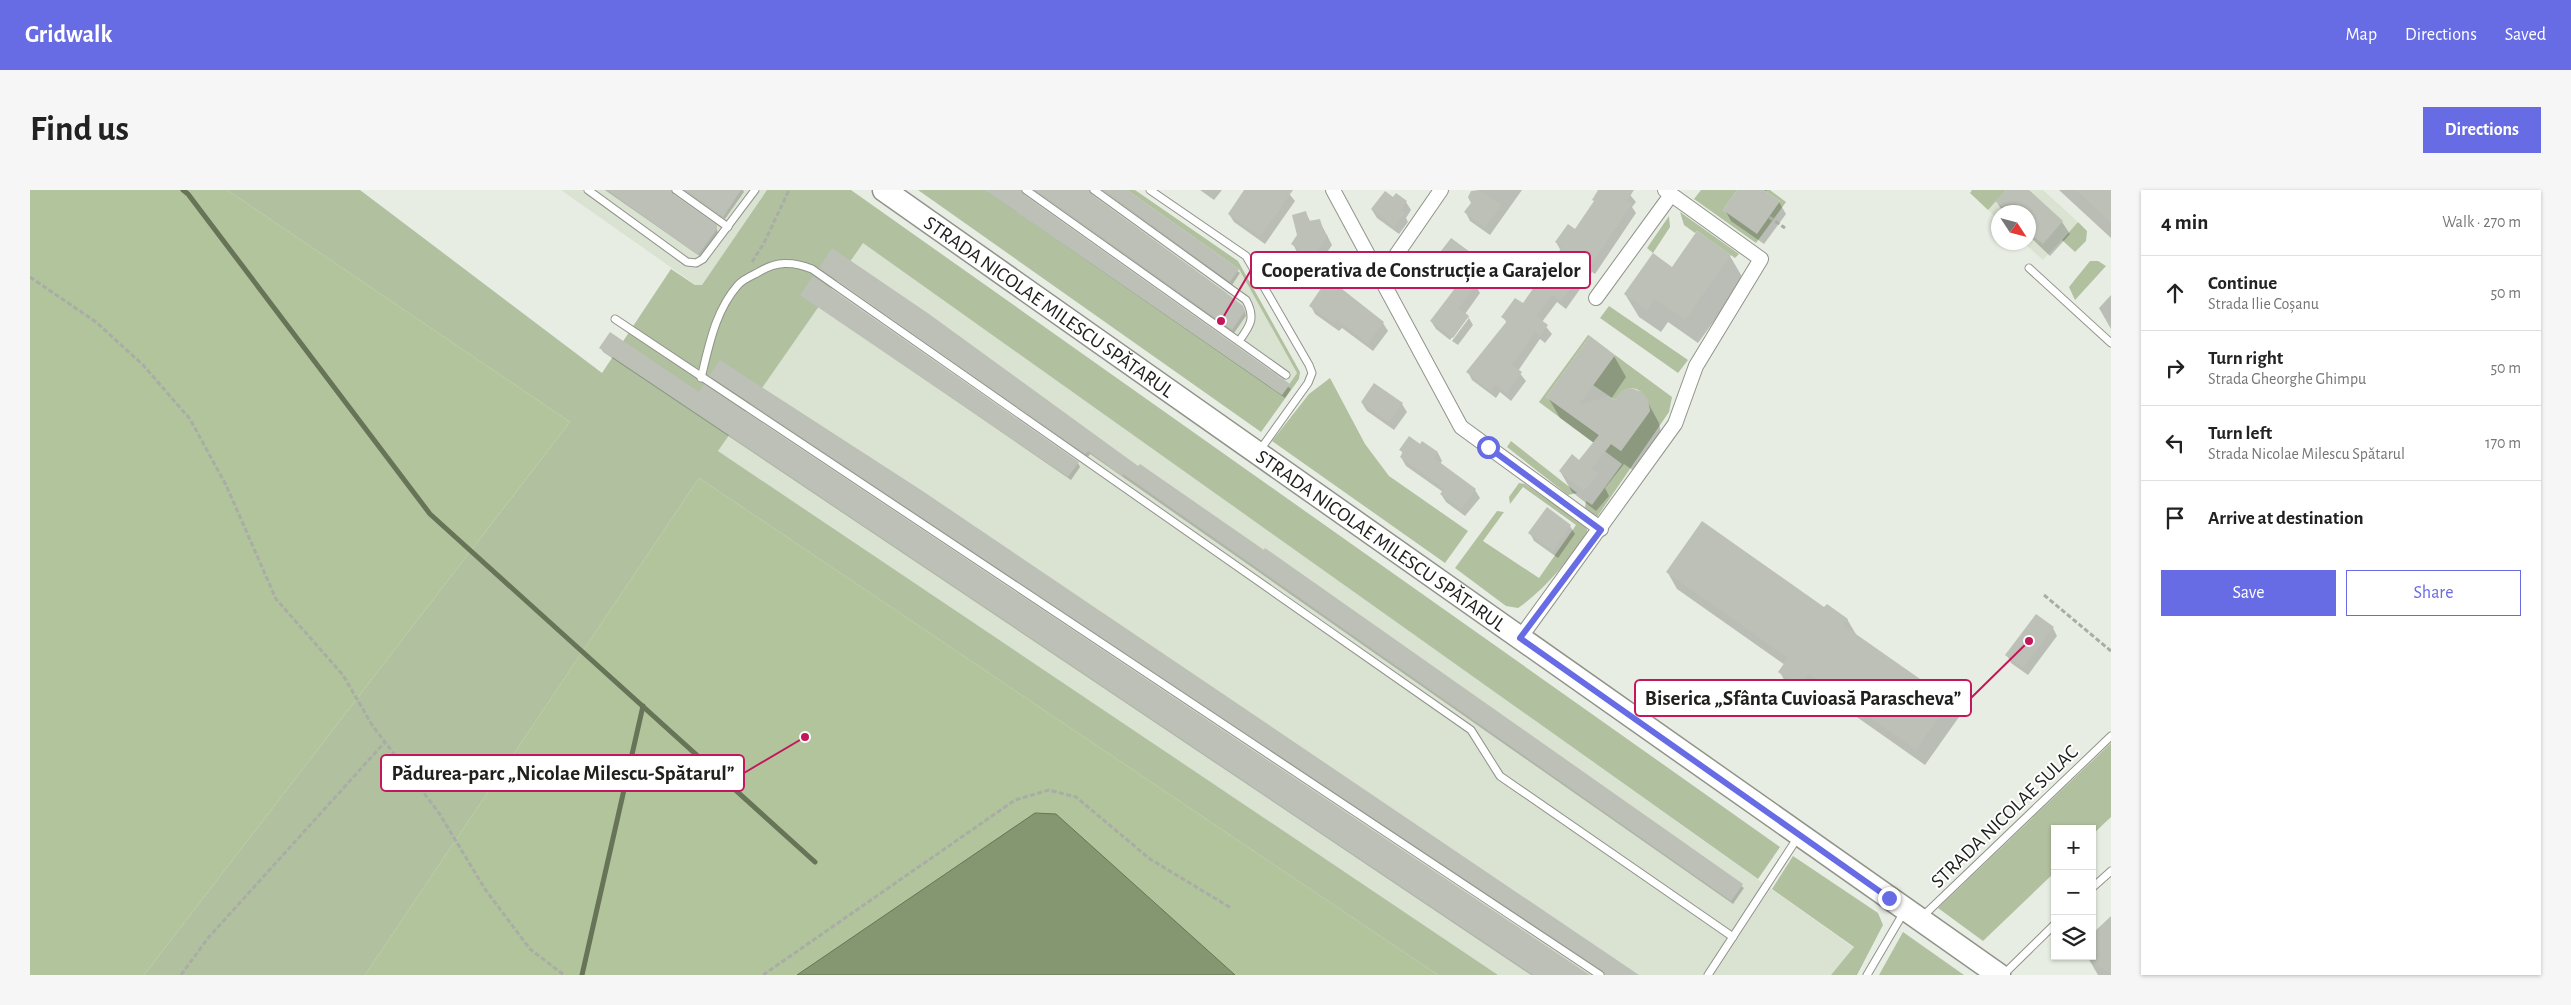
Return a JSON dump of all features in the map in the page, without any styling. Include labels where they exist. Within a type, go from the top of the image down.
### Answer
[{"type":"main road","name":"STRADA NICOLAE MILESCU SPĂTARUL","points":[[884,190],[2001,975]]},
{"type":"street","points":[[1333,190],[1461,427],[1601,530]]},
{"type":"street","points":[[1380,277],[1441,190]]},
{"type":"street","points":[[1520,638],[1601,530],[1675,424],[1696,366],[1762,259],[1668,193],[1596,298]]},
{"type":"lane","points":[[588,190],[687,262],[696,263],[703,259],[755,190]]},
{"type":"lane","points":[[676,190],[728,227]]},
{"type":"lane","points":[[1026,190],[1286,375]]},
{"type":"lane","points":[[1094,190],[1246,300],[1252,311],[1252,323],[1239,341]]},
{"type":"lane","points":[[1150,190],[1246,256],[1309,365],[1312,373],[1308,383],[1258,453]]},
{"type":"lane","points":[[701,378],[722,308],[739,284],[763,269],[782,263],[795,262],[812,269],[1471,730],[1500,776],[1733,936]]},
{"type":"lane","points":[[2029,268],[2111,343]]},
{"type":"lane","points":[[615,319],[1600,975]]},
{"type":"lane","name":"STRADA NICOLAE SULAC","points":[[1868,975],[1913,914],[2111,736]]},
{"type":"lane","points":[[1708,975],[1800,834]]},
{"type":"lane","points":[[2096,884],[2111,871]]},
{"type":"lane","points":[[2001,975],[2051,928]]},
{"type":"path","points":[[739,284],[764,243],[789,190]]},
{"type":"path","points":[[1769,217],[1785,228]]},
{"type":"path","points":[[30,277],[96,322],[143,365],[190,419],[226,485],[276,599],[343,675],[372,724],[439,813],[485,889],[530,949],[564,975]]},
{"type":"path","points":[[2044,595],[2111,650]]},
{"type":"path","points":[[181,975],[208,938],[385,742]]},
{"type":"path","points":[[763,975],[1015,800],[1049,790],[1076,797],[1150,859],[1231,908]]},
{"type":"shaded area","points":[[30,190],[227,190],[570,422],[144,975],[30,975]]},
{"type":"shaded area","points":[[227,190],[360,190],[602,373],[671,269],[695,285],[702,285],[767,190],[851,190],[1780,847],[1758,879],[863,243],[718,451],[1498,975],[1438,975],[699,478],[365,975],[144,975],[570,422]]},
{"type":"shaded area","points":[[561,190],[767,190],[702,285],[696,285]]},
{"type":"shaded area","points":[[918,190],[985,190],[1282,395],[1297,373],[1239,269],[1127,190],[1135,190],[1238,261],[1300,372],[1299,379],[1261,432]]},
{"type":"shaded area","points":[[985,190],[1127,190],[1239,269],[1297,373],[1282,395]]},
{"type":"shaded area","points":[[1701,190],[1737,190],[1723,210],[1757,233],[1780,201],[1764,190],[1770,190],[1786,202],[1756,243],[1694,199]]},
{"type":"shaded area","points":[[1972,190],[2006,190],[1988,210],[1970,193]]},
{"type":"shaded area","points":[[2006,190],[2043,190],[2078,222],[2043,260],[2032,250],[2036,250],[2036,205],[1992,205]]},
{"type":"shaded area","points":[[1680,212],[1739,254],[1735,258],[1697,231],[1695,233],[1684,225]]},
{"type":"shaded area","points":[[1669,216],[1670,227],[1653,253],[1647,248]]},
{"type":"shaded area","points":[[2078,222],[2087,231],[2086,241],[2075,252],[2062,240]]},
{"type":"shaded area","points":[[863,242],[1854,948],[1831,975],[1498,975],[718,451]]},
{"type":"shaded area","points":[[2090,261],[2098,261],[2106,266],[2075,300],[2069,287]]},
{"type":"shaded area","points":[[1609,306],[1688,360],[1678,373],[1600,318]]},
{"type":"shaded area","points":[[1588,335],[1590,336],[1546,397],[1621,451],[1650,411],[1645,397],[1636,389],[1626,390],[1615,400],[1593,385],[1615,355],[1672,397],[1669,412],[1597,517],[1585,508],[1586,501],[1592,505],[1622,464],[1539,402]]},
{"type":"shaded area","points":[[1330,378],[1365,444],[1389,476],[1468,531],[1445,563],[1272,441],[1309,394]]},
{"type":"shaded area","points":[[1511,441],[1577,493],[1568,495],[1507,447]]},
{"type":"shaded area","points":[[699,478],[1438,975],[365,975]]},
{"type":"shaded area","points":[[1519,483],[1525,484],[1586,526],[1588,533],[1547,583],[1518,608],[1506,606],[1455,568],[1497,511],[1504,512],[1483,541],[1539,578],[1576,525],[1523,487],[1510,504],[1509,497]]},
{"type":"shaded area","points":[[2111,743],[2111,817],[2096,831],[2096,825],[2051,825],[2051,876],[1983,941],[1938,908]]},
{"type":"shaded area","points":[[1035,813],[1056,814],[1235,975],[797,975]]},
{"type":"shaded area","points":[[1793,856],[1878,913],[1883,925],[1857,975],[1831,975],[1854,947],[1772,889]]},
{"type":"shaded area","points":[[1903,932],[1964,975],[1879,975]]},
{"type":"building","points":[[607,190],[671,190],[673,194],[717,225],[717,229],[698,255]]},
{"type":"building","points":[[685,190],[741,190],[723,217]]},
{"type":"building","points":[[985,190],[1021,190],[1023,194],[1290,384],[1282,395]]},
{"type":"building","points":[[1035,190],[1089,190],[1091,194],[1224,291],[1243,306],[1245,311],[1232,330]]},
{"type":"building","points":[[1103,190],[1127,190],[1239,269],[1230,282]]},
{"type":"building","points":[[1244,190],[1293,190],[1260,237],[1228,214]]},
{"type":"building","points":[[1480,190],[1502,205],[1485,228],[1464,212],[1471,203],[1468,197],[1471,191]]},
{"type":"building","points":[[1598,190],[1634,190],[1627,201],[1632,204],[1590,267],[1587,265],[1561,301],[1552,295],[1536,316],[1548,325],[1540,336],[1535,332],[1512,365],[1522,372],[1506,393],[1495,385],[1491,391],[1466,372],[1507,321],[1501,317],[1515,298],[1523,303],[1562,247],[1555,242],[1568,224],[1575,229],[1594,201],[1592,200]]},
{"type":"building","points":[[1737,190],[1764,190],[1780,201],[1757,234],[1723,210]]},
{"type":"building","points":[[2006,190],[2029,190],[2063,221],[2043,244],[2036,238],[2036,205],[2000,205],[1995,201]]},
{"type":"building","points":[[2076,190],[2111,190],[2111,223]]},
{"type":"building","points":[[1385,191],[1393,197],[1396,193],[1407,201],[1401,210],[1405,213],[1394,227],[1371,209]]},
{"type":"building","points":[[1306,211],[1309,221],[1320,219],[1324,233],[1328,236],[1309,263],[1296,254],[1299,249],[1291,244],[1297,235],[1292,215]]},
{"type":"building","points":[[1697,231],[1731,255],[1685,320],[1655,299],[1647,310],[1624,294],[1653,253],[1672,267]]},
{"type":"building","points":[[1451,238],[1485,263],[1471,282],[1477,284],[1459,308],[1469,316],[1453,338],[1430,321],[1456,287],[1433,270],[1445,254],[1441,251]]},
{"type":"building","points":[[832,248],[929,314],[1138,466],[1140,464],[1264,550],[1265,548],[1743,884],[1731,901],[1123,474],[1122,476],[1088,451],[1085,454],[819,268]]},
{"type":"building","points":[[813,276],[1079,462],[1068,477],[800,295]]},
{"type":"building","points":[[1328,278],[1384,322],[1368,344],[1337,320],[1335,324],[1309,306]]},
{"type":"building","points":[[610,332],[699,392],[704,384],[1590,975],[1533,975],[599,348]]},
{"type":"building","points":[[1590,336],[1615,355],[1579,405],[1608,396],[1615,400],[1621,391],[1631,388],[1642,392],[1648,400],[1650,411],[1621,451],[1611,444],[1592,469],[1598,474],[1584,491],[1559,471],[1572,454],[1579,460],[1599,435],[1546,397]]},
{"type":"building","points":[[720,360],[921,490],[1639,975],[1605,975],[1603,971],[709,376]]},
{"type":"building","points":[[1374,383],[1403,403],[1389,423],[1361,402]]},
{"type":"building","points":[[1409,436],[1420,444],[1422,441],[1438,452],[1434,458],[1476,489],[1461,509],[1440,494],[1444,489],[1400,457],[1403,452],[1399,450]]},
{"type":"building","points":[[1547,507],[1571,525],[1553,551],[1528,533]]},
{"type":"building","points":[[1702,521],[1824,607],[1827,604],[1848,619],[1843,625],[1950,700],[1916,750],[1808,674],[1799,687],[1778,672],[1788,658],[1666,572]]},
{"type":"building","points":[[2036,614],[2054,627],[2023,668],[2005,655]]},
{"type":"building","points":[[2111,916],[2111,974],[2092,961],[2096,960],[2096,930]]},
{"type":"waterway","points":[[183,190],[188,194],[430,514],[815,862]]},
{"type":"waterway","points":[[582,975],[643,706]]},
{"type":"place","name":"Cooperativa de Construcție a Garajelor","points":[[1221,321]]},
{"type":"place","name":"Biserica „Sfânta Cuvioasă Parascheva”","points":[[2029,641]]},
{"type":"place","name":"Pădurea-parc „Nicolae Milescu-Spătarul”","points":[[805,737]]},
{"type":"route","points":[[1488,447],[1601,530],[1520,638],[1889,898]]}]
